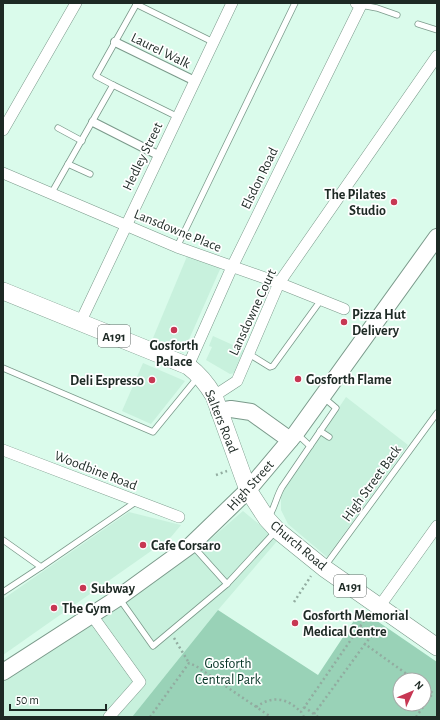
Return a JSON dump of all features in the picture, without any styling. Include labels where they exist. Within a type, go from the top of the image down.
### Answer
[{"type":"main road","name":"High Street","points":[[3,672],[118,598],[191,545],[248,490],[293,436],[437,237]]},
{"type":"main road","name":"A191","points":[[3,290],[194,371]]},
{"type":"main road","name":"Salters Road","points":[[194,371],[217,404],[248,490]]},
{"type":"main road","points":[[217,404],[231,409],[251,412],[293,436]]},
{"type":"main road","name":"Church Road","points":[[248,490],[272,525],[322,566],[437,647]]},
{"type":"street","points":[[3,130],[76,3]]},
{"type":"street","name":"Hedley Street","points":[[80,323],[214,42],[230,4]]},
{"type":"street","name":"Elsdon Road","points":[[194,371],[232,267],[358,4]]},
{"type":"street","name":"Laurel Walk","points":[[115,42],[195,81]]},
{"type":"street","name":"Lansdowne Court","points":[[217,404],[237,381],[279,283],[437,56]]},
{"type":"street","points":[[92,122],[160,156]]},
{"type":"street","name":"Lansdowne Place","points":[[3,173],[177,247],[279,283],[344,309]]},
{"type":"street","name":"Woodbine Road","points":[[3,450],[179,517]]},
{"type":"street","points":[[378,606],[437,526]]},
{"type":"street","points":[[91,614],[140,682],[109,717]]},
{"type":"lane","points":[[177,247],[295,3]]},
{"type":"lane","points":[[178,117],[113,86],[96,76],[136,4],[214,42]]},
{"type":"lane","points":[[358,4],[377,8],[397,15]]},
{"type":"lane","points":[[418,24],[437,30]]},
{"type":"lane","points":[[51,194],[113,86]]},
{"type":"lane","points":[[58,128],[82,141]]},
{"type":"lane","points":[[68,164],[90,174]]},
{"type":"lane","points":[[248,354],[270,367],[273,366],[322,300]]},
{"type":"lane","points":[[3,368],[153,432],[194,371]]},
{"type":"lane","points":[[118,598],[153,646],[227,584],[272,525],[273,511],[278,494],[336,408],[322,396]]},
{"type":"lane","name":"High Street Back","points":[[322,566],[437,413]]},
{"type":"lane","points":[[320,431],[329,437]]},
{"type":"lane","points":[[293,436],[310,446]]},
{"type":"lane","points":[[3,592],[137,501]]},
{"type":"lane","points":[[3,540],[41,567]]},
{"type":"lane","points":[[191,545],[227,584]]},
{"type":"path","points":[[294,602],[322,566]]},
{"type":"path","points":[[301,712],[360,626],[378,606]]},
{"type":"path","points":[[314,714],[372,635],[360,626]]},
{"type":"path","points":[[171,632],[189,663],[196,666],[271,717]]},
{"type":"path","points":[[365,644],[404,672]]},
{"type":"path","points":[[150,717],[189,663]]},
{"type":"path","points":[[256,707],[264,701],[282,700],[288,702],[301,712],[304,717]]},
{"type":"path","points":[[304,707],[318,717]]},
{"type":"shaded area","points":[[188,254],[221,267],[183,353],[153,338]]},
{"type":"shaded area","points":[[213,336],[244,350],[235,373],[230,374],[206,360],[212,347],[209,346]]},
{"type":"shaded area","points":[[143,363],[185,381],[151,424],[122,411]]},
{"type":"shaded area","points":[[346,397],[408,445],[327,557],[288,524],[281,510],[281,494]]},
{"type":"shaded area","points":[[243,511],[278,540],[218,610],[132,717],[3,717],[3,682],[199,549]]},
{"type":"shaded area","points":[[129,512],[181,525],[171,537],[3,655],[3,599]]},
{"type":"green space","name":"Gosforth Central Park","points":[[218,610],[318,675],[361,610],[437,662],[437,717],[132,717]]},
{"type":"place","name":"The Pilates Studio","points":[[394,202]]},
{"type":"place","name":"Pizza Hut Delivery","points":[[344,322]]},
{"type":"place","name":"Gosforth Palace","points":[[174,330]]},
{"type":"place","name":"Gosforth Flame","points":[[298,379]]},
{"type":"place","name":"Deli Espresso","points":[[152,380]]},
{"type":"place","name":"Cafe Corsaro","points":[[143,545]]},
{"type":"place","name":"Subway","points":[[83,588]]},
{"type":"place","name":"The Gym","points":[[54,608]]},
{"type":"place","name":"Gosforth Memorial Medical Centre","points":[[295,623]]}]
